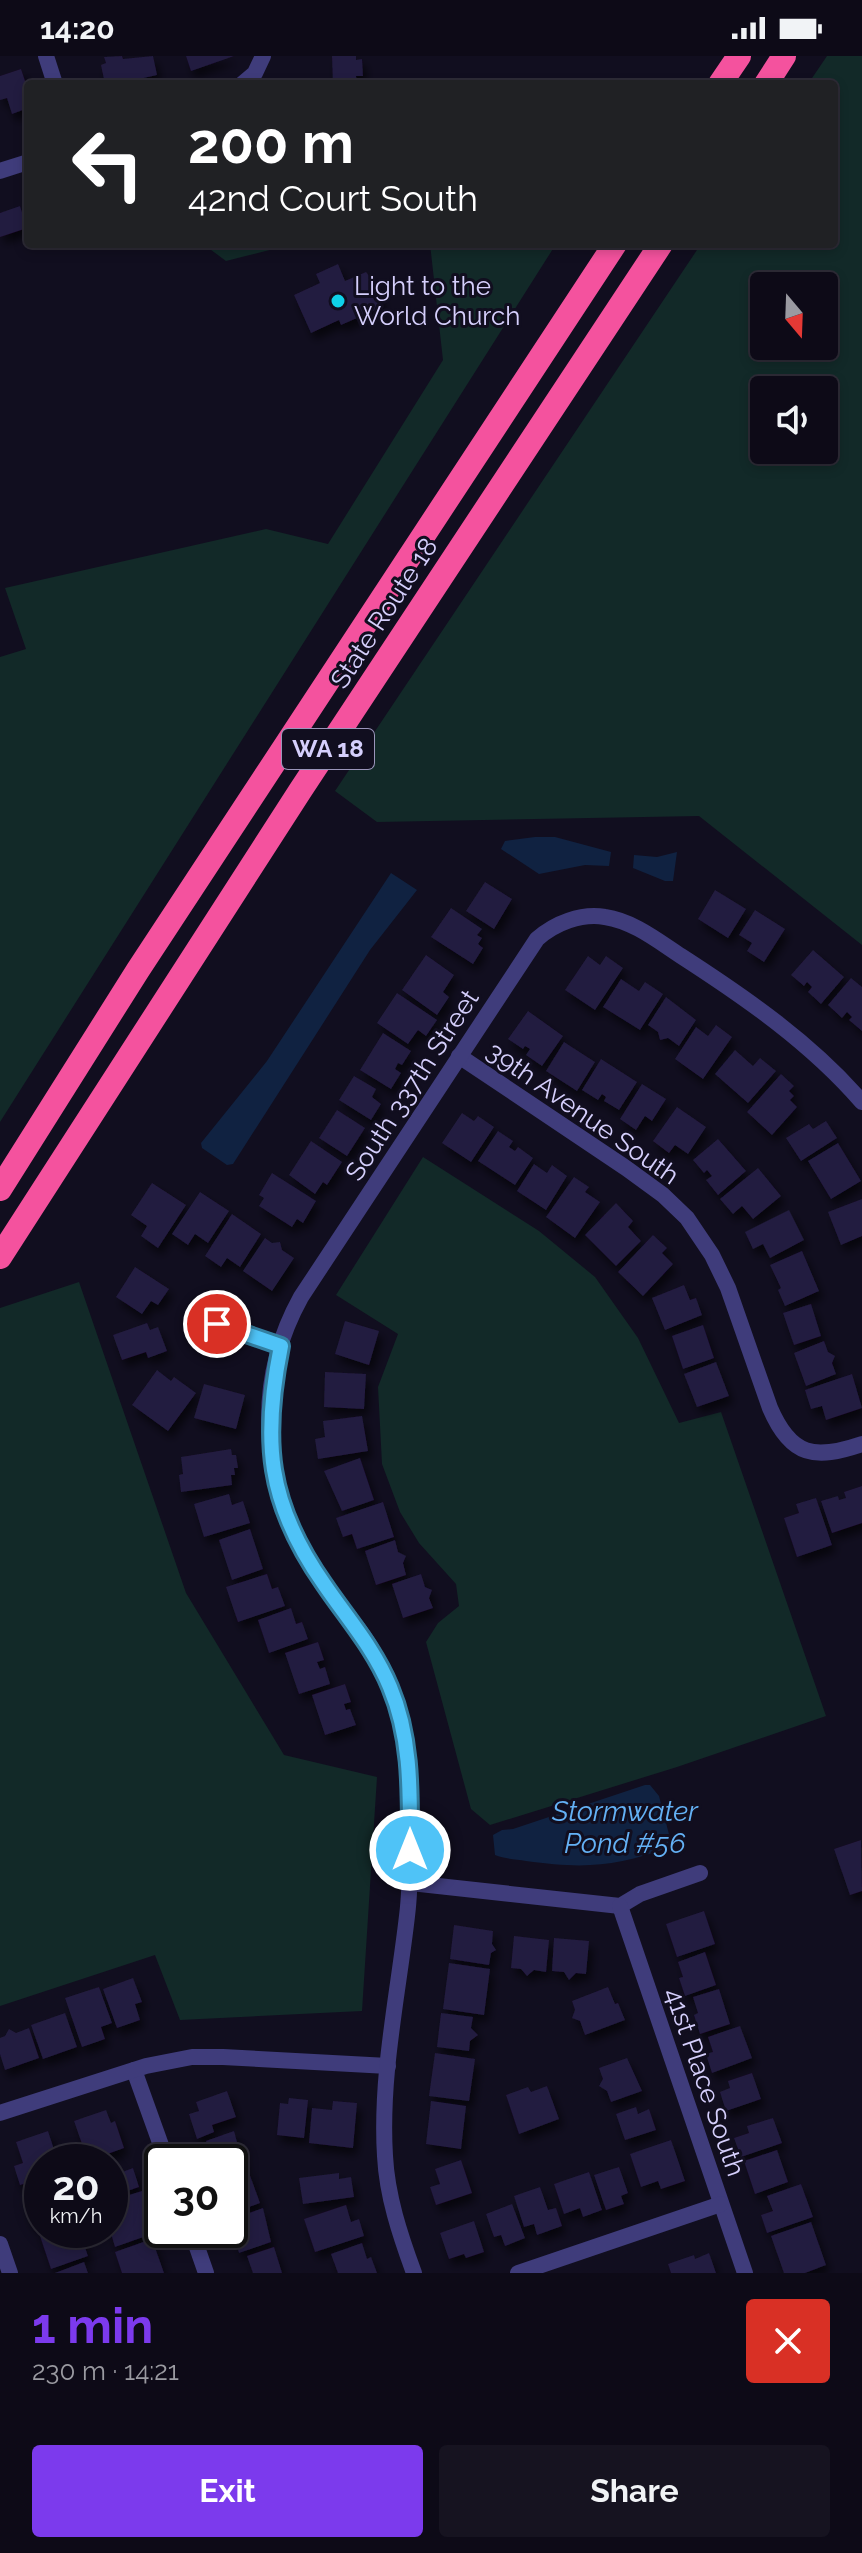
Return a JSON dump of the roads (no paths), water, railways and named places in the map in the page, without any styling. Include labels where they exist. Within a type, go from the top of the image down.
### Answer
[{"type":"highway","points":[[723,80],[739,56]]},
{"type":"highway","points":[[769,80],[784,56]]},
{"type":"highway","name":"State Route 18","points":[[0,1189],[138,970],[612,248]]},
{"type":"highway","name":"State Route 18","points":[[0,1257],[300,791],[658,248]]},
{"type":"street","points":[[46,56],[54,80]]},
{"type":"street","points":[[247,80],[255,73],[262,56]]},
{"type":"street","points":[[0,171],[24,163]]},
{"type":"street","name":"South 337th Street","points":[[414,2273],[393,2209],[386,2172],[384,2127],[388,2066],[411,1883],[406,1739],[396,1704],[373,1651],[300,1545],[275,1483],[270,1453],[270,1415],[286,1325],[301,1297],[537,939],[579,917],[604,916],[631,925],[694,964],[798,1038],[862,1102]]},
{"type":"street","name":"39th Avenue South","points":[[459,1056],[663,1195],[687,1218],[719,1268],[770,1408],[791,1443],[819,1454],[839,1452],[862,1444]]},
{"type":"street","points":[[217,1324],[281,1346]]},
{"type":"street","points":[[411,1883],[620,1906],[640,1894],[700,1873]]},
{"type":"street","name":"41st Place South","points":[[620,1906],[745,2273]]},
{"type":"street","points":[[0,2113],[178,2059],[207,2057],[388,2066]]},
{"type":"street","points":[[134,2070],[161,2144]]},
{"type":"street","points":[[518,2273],[721,2204]]},
{"type":"street","points":[[0,2244],[10,2273]]},
{"type":"street","points":[[197,2248],[206,2273]]},
{"type":"water","points":[[555,837],[611,852],[609,866],[585,865],[539,874],[501,849],[505,841]]},
{"type":"water","points":[[677,852],[673,881],[665,881],[633,868],[634,855],[657,857]]},
{"type":"water","points":[[391,873],[417,890],[370,950],[233,1164],[227,1165],[202,1148],[201,1143],[267,1061]]},
{"type":"water","name":"Stormwater Pond #56","points":[[650,1785],[659,1796],[670,1847],[633,1859],[582,1865],[546,1864],[495,1855],[493,1835],[502,1830]]},
{"type":"place","name":"Light to the World Church","points":[[338,301]]}]
